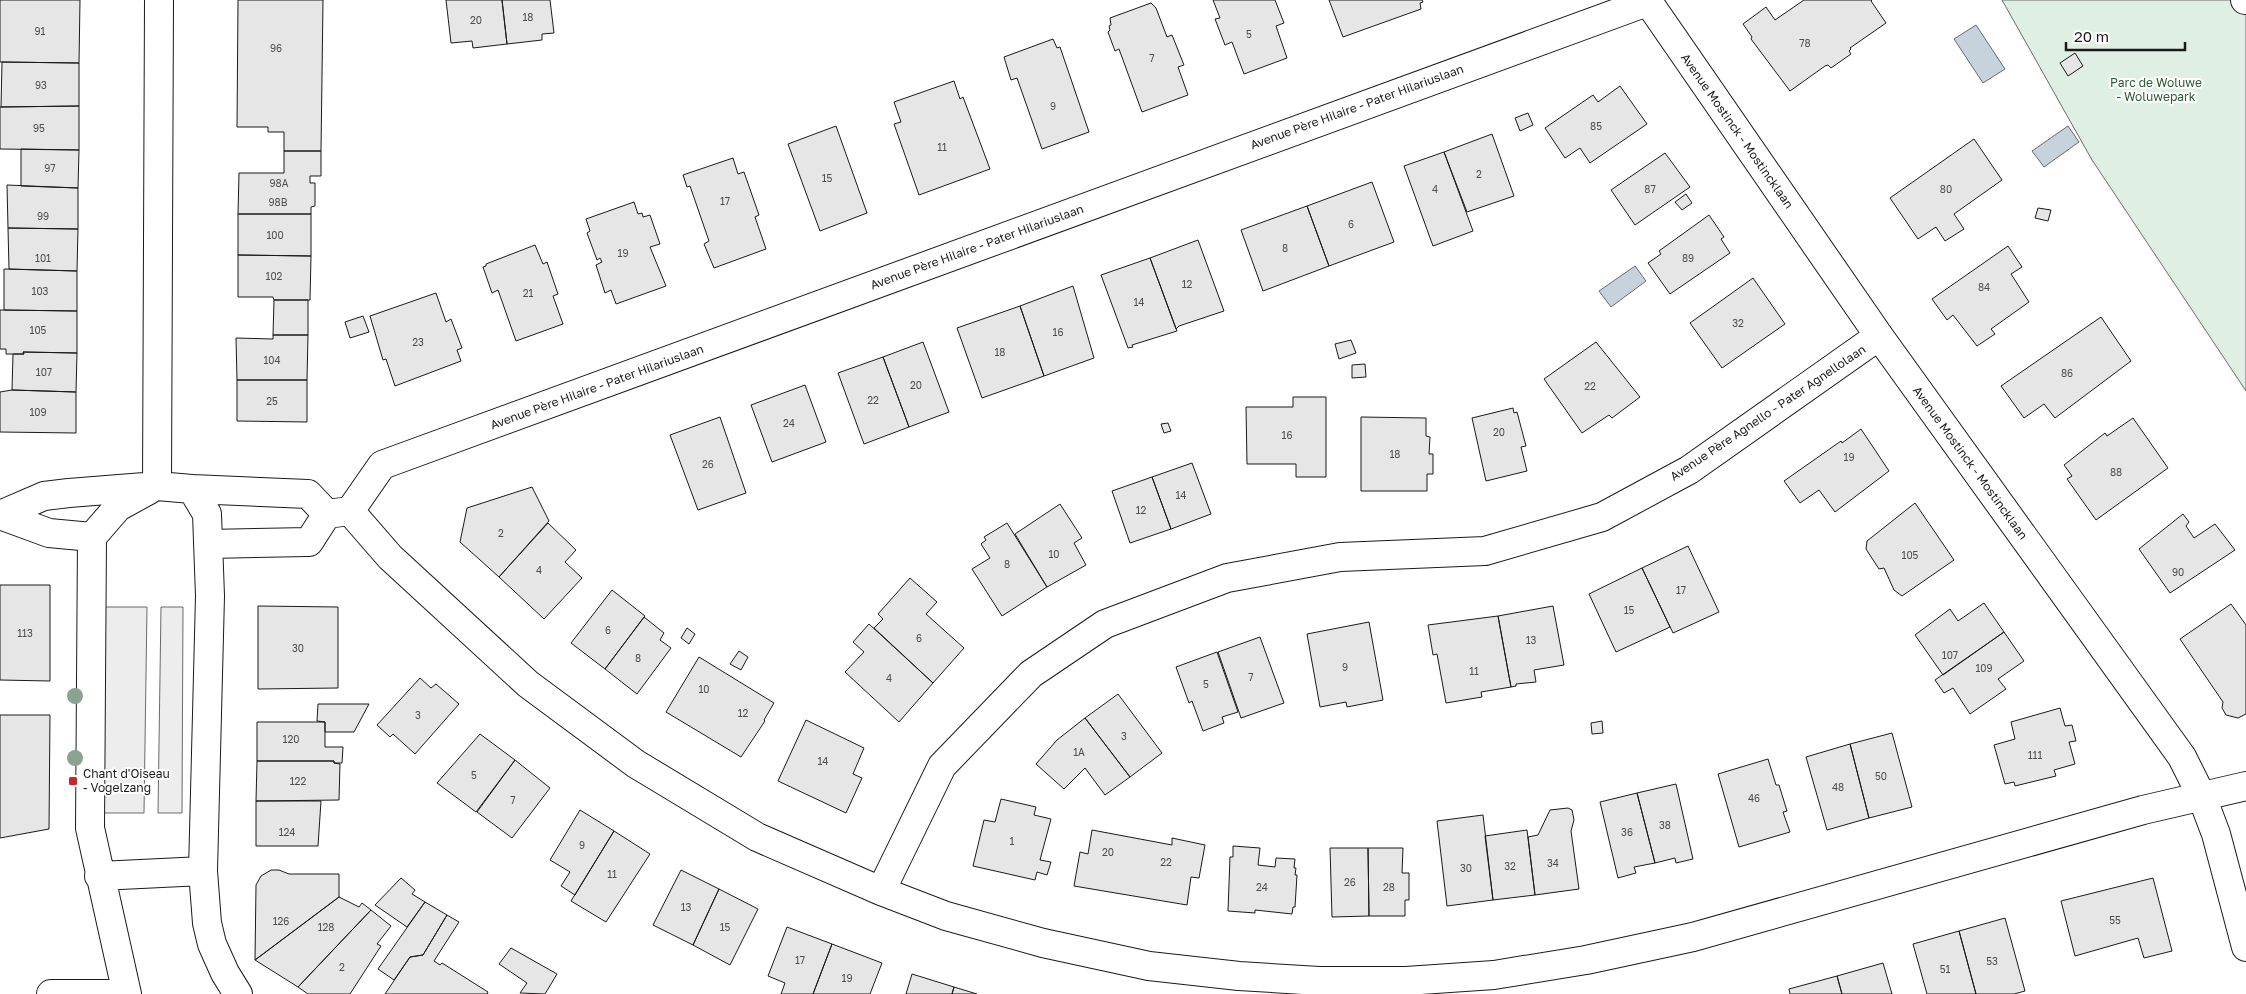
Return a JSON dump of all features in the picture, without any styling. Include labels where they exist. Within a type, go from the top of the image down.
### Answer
[{"type":"street","points":[[157,486],[159,0]]},
{"type":"street","name":"Avenue Mostinck - Mostincklaan","points":[[1647,1],[1879,336],[2182,757],[2202,798],[2216,834],[2246,947]]},
{"type":"street","name":"Avenue Père Hilaire - Pater Hilariuslaan","points":[[208,544],[309,542],[382,465],[1647,1]]},
{"type":"street","name":"Avenue Père Agnello - Pater Agnellolaan","points":[[881,891],[942,766],[1032,674],[1105,624],[1226,578],[1340,557],[1485,551],[1602,517],[1689,470],[1879,336]]},
{"type":"street","points":[[127,994],[99,876],[90,828],[92,537],[118,508],[157,486]]},
{"type":"street","points":[[0,515],[44,496],[157,486],[308,494],[338,513],[390,557],[528,684],[636,764],[757,837],[881,891],[946,916],[1043,944],[1149,966],[1239,976],[1319,981],[1406,981],[1494,975],[1586,960],[1693,937],[2143,810],[2202,798],[2246,786]]},
{"type":"street","points":[[192,489],[207,514],[210,596],[203,871],[207,923],[212,944],[225,973],[238,994]]},
{"type":"street","points":[[0,515],[48,533],[92,537]]},
{"type":"street","points":[[99,876],[203,871]]},
{"type":"street","points":[[51,994],[110,994]]},
{"type":"green space","name":"Parc de Woluwe - Woluwepark","points":[[2002,0],[2246,0],[2246,391],[2092,160]]},
{"type":"shaded area","points":[[1976,25],[2005,69],[1983,83],[1954,39]]},
{"type":"shaded area","points":[[2068,126],[2079,142],[2044,167],[2032,151]]},
{"type":"shaded area","points":[[1635,266],[1646,281],[1611,307],[1599,291]]},
{"type":"shaded area","points":[[102,607],[147,607],[144,813],[101,813]]},
{"type":"shaded area","points":[[161,607],[183,607],[182,813],[158,813]]},
{"type":"building","points":[[0,0],[80,0],[79,63],[0,62]]},
{"type":"building","points":[[238,0],[323,0],[321,151],[284,151],[284,132],[268,132],[268,127],[237,127]]},
{"type":"building","points":[[446,0],[502,0],[507,44],[473,48],[472,41],[451,43]]},
{"type":"building","points":[[502,0],[550,0],[554,33],[542,34],[542,40],[507,44]]},
{"type":"building","points":[[1213,0],[1275,0],[1284,23],[1276,26],[1287,58],[1244,74],[1232,42],[1225,45],[1215,19],[1220,18]]},
{"type":"building","points":[[1329,0],[1422,0],[1423,2],[1420,3],[1421,9],[1343,37]]},
{"type":"building","points":[[1804,0],[1872,0],[1886,23],[1850,48],[1851,54],[1831,68],[1828,65],[1825,66],[1790,91],[1751,39],[1752,37],[1743,24],[1766,7],[1775,20]]},
{"type":"building","points":[[1151,3],[1156,8],[1167,37],[1172,35],[1184,65],[1178,67],[1188,95],[1142,112],[1119,49],[1115,51],[1108,32],[1111,25],[1110,18]]},
{"type":"building","points":[[1053,39],[1057,48],[1060,47],[1089,132],[1042,149],[1017,78],[1011,80],[1004,57]]},
{"type":"building","points":[[2075,53],[2083,66],[2068,76],[2060,63]]},
{"type":"building","points":[[2,62],[79,63],[79,106],[1,107]]},
{"type":"building","points":[[954,81],[960,99],[963,97],[990,169],[919,195],[894,124],[901,122],[894,102]]},
{"type":"building","points":[[1620,86],[1647,124],[1590,163],[1580,148],[1565,158],[1545,128],[1593,95],[1598,102]]},
{"type":"building","points":[[79,106],[79,150],[0,149],[0,107]]},
{"type":"building","points":[[1528,113],[1533,125],[1520,131],[1515,118]]},
{"type":"building","points":[[836,126],[867,213],[820,231],[788,144]]},
{"type":"building","points":[[1492,134],[1514,196],[1467,212],[1444,152]]},
{"type":"building","points":[[1974,139],[2002,180],[1954,214],[1964,229],[1945,241],[1936,227],[1918,239],[1890,198]]},
{"type":"building","points":[[21,149],[79,150],[78,188],[21,186]]},
{"type":"building","points":[[284,151],[321,151],[321,176],[310,176],[310,183],[315,183],[315,206],[311,207],[311,214],[238,214],[239,173],[284,173]]},
{"type":"building","points":[[1444,152],[1473,231],[1433,246],[1404,166]]},
{"type":"building","points":[[1665,153],[1690,187],[1635,225],[1611,190]]},
{"type":"building","points":[[733,158],[738,174],[744,172],[759,215],[755,217],[766,249],[714,268],[704,244],[709,241],[690,186],[687,187],[683,175]]},
{"type":"building","points":[[1372,182],[1394,242],[1329,266],[1307,206]]},
{"type":"building","points":[[7,185],[78,188],[78,229],[8,228]]},
{"type":"building","points":[[1686,194],[1692,203],[1682,210],[1675,202]]},
{"type":"building","points":[[634,202],[638,214],[642,213],[643,217],[650,215],[660,244],[650,247],[666,286],[616,304],[611,290],[605,293],[596,265],[602,262],[600,258],[597,260],[587,233],[590,231],[586,219]]},
{"type":"building","points":[[1307,206],[1329,266],[1263,291],[1241,230]]},
{"type":"building","points":[[2038,208],[2051,210],[2048,221],[2035,218]]},
{"type":"building","points":[[238,214],[311,214],[311,256],[238,255]]},
{"type":"building","points":[[1709,215],[1724,237],[1721,239],[1730,253],[1670,294],[1648,263],[1661,254],[1659,251]]},
{"type":"building","points":[[8,228],[78,229],[77,271],[9,269]]},
{"type":"building","points":[[1198,240],[1224,311],[1179,326],[1176,329],[1150,258]]},
{"type":"building","points":[[535,245],[543,264],[547,262],[558,294],[553,296],[563,324],[516,341],[498,290],[492,293],[483,267],[486,264]]},
{"type":"building","points":[[2008,246],[2022,267],[2011,274],[2029,302],[1991,329],[1995,334],[1977,346],[1953,315],[1947,320],[1932,299]]},
{"type":"building","points":[[238,255],[311,256],[310,300],[238,297]]},
{"type":"building","points":[[1150,258],[1177,331],[1132,345],[1133,347],[1128,348],[1101,275]]},
{"type":"building","points":[[4,269],[77,271],[77,311],[4,310]]},
{"type":"building","points":[[1753,278],[1785,324],[1722,368],[1690,323]]},
{"type":"building","points":[[1073,286],[1094,358],[1044,376],[1020,306]]},
{"type":"building","points":[[436,293],[446,322],[451,319],[462,348],[457,350],[461,361],[395,386],[386,359],[383,360],[370,316]]},
{"type":"building","points":[[274,300],[308,300],[308,335],[273,335]]},
{"type":"building","points":[[1020,306],[1044,376],[982,398],[957,328]]},
{"type":"building","points":[[0,310],[77,311],[77,353],[23,352],[24,354],[6,354],[6,349],[0,349]]},
{"type":"building","points":[[363,316],[369,332],[350,338],[345,322]]},
{"type":"building","points":[[2101,317],[2131,361],[2055,418],[2044,404],[2024,418],[2001,386]]},
{"type":"building","points":[[273,335],[308,335],[307,380],[237,380],[236,338],[273,339]]},
{"type":"building","points":[[1351,340],[1356,353],[1339,359],[1335,344]]},
{"type":"building","points":[[923,342],[949,412],[909,427],[883,357]]},
{"type":"building","points":[[1596,342],[1640,397],[1612,418],[1609,415],[1582,433],[1544,379]]},
{"type":"building","points":[[23,352],[77,353],[76,392],[12,390],[13,354],[24,354]]},
{"type":"building","points":[[883,357],[909,427],[864,444],[838,373]]},
{"type":"building","points":[[1365,364],[1366,377],[1352,378],[1352,365]]},
{"type":"building","points":[[237,380],[307,380],[307,422],[237,421]]},
{"type":"building","points":[[805,385],[826,442],[772,462],[751,405]]},
{"type":"building","points":[[12,390],[76,392],[76,433],[0,432],[0,392]]},
{"type":"building","points":[[1293,397],[1326,397],[1326,477],[1296,477],[1296,464],[1247,464],[1246,407],[1293,407]]},
{"type":"building","points":[[1513,408],[1514,413],[1517,412],[1526,446],[1521,447],[1527,471],[1486,481],[1472,418]]},
{"type":"building","points":[[720,417],[746,493],[698,510],[670,435]]},
{"type":"building","points":[[1361,417],[1426,418],[1426,436],[1430,437],[1429,454],[1433,454],[1433,474],[1427,474],[1427,491],[1361,491]]},
{"type":"building","points":[[2133,418],[2168,468],[2096,520],[2067,479],[2072,476],[2064,465],[2105,433],[2107,436]]},
{"type":"building","points":[[1168,423],[1171,431],[1164,433],[1161,424]]},
{"type":"building","points":[[1861,429],[1889,471],[1835,512],[1819,490],[1800,503],[1784,481]]},
{"type":"building","points":[[1192,463],[1211,514],[1171,529],[1152,477]]},
{"type":"building","points":[[1152,477],[1171,529],[1130,543],[1112,491]]},
{"type":"building","points":[[532,487],[549,521],[499,577],[460,542],[467,508]]},
{"type":"building","points":[[1915,503],[1954,560],[1902,596],[1894,590],[1884,568],[1879,569],[1866,549],[1867,541]]},
{"type":"building","points":[[1060,504],[1082,538],[1074,543],[1086,565],[1047,587],[1015,534]]},
{"type":"building","points":[[2183,514],[2189,522],[2186,526],[2194,538],[2215,524],[2235,550],[2170,593],[2139,549]]},
{"type":"building","points":[[548,523],[576,550],[565,562],[582,578],[544,619],[499,577]]},
{"type":"building","points":[[1007,523],[1047,587],[1002,616],[972,569],[990,558],[981,544],[986,540],[984,537]]},
{"type":"building","points":[[1688,546],[1719,612],[1673,633],[1642,568]]},
{"type":"building","points":[[1642,568],[1670,627],[1616,652],[1589,594]]},
{"type":"building","points":[[910,578],[937,602],[926,614],[964,648],[933,683],[874,628],[883,619],[878,614]]},
{"type":"building","points":[[0,585],[50,585],[50,681],[0,680]]},
{"type":"building","points":[[612,590],[645,616],[605,669],[571,643]]},
{"type":"building","points":[[1984,603],[2004,632],[1943,675],[1915,635],[1950,609],[1958,621]]},
{"type":"building","points":[[2231,604],[2246,625],[2246,714],[2238,718],[2226,715],[2222,708],[2223,702],[2180,639]]},
{"type":"building","points":[[258,606],[338,607],[338,688],[258,689]]},
{"type":"building","points":[[1553,606],[1564,665],[1534,670],[1536,682],[1516,684],[1516,686],[1511,687],[1498,616]]},
{"type":"building","points":[[1498,616],[1511,687],[1481,692],[1482,697],[1446,703],[1437,654],[1433,655],[1428,625]]},
{"type":"building","points":[[644,617],[664,633],[660,640],[671,648],[637,694],[605,669]]},
{"type":"building","points":[[1369,622],[1383,700],[1347,707],[1346,702],[1320,707],[1307,634]]},
{"type":"building","points":[[869,624],[933,683],[899,722],[845,672],[864,652],[853,642]]},
{"type":"building","points":[[687,628],[695,634],[689,644],[681,638]]},
{"type":"building","points":[[2004,632],[2024,661],[1998,679],[2006,689],[1970,714],[1953,688],[1944,693],[1935,680]]},
{"type":"building","points":[[1260,637],[1284,703],[1241,718],[1218,652]]},
{"type":"building","points":[[739,651],[748,657],[741,670],[730,664]]},
{"type":"building","points":[[1217,652],[1238,712],[1222,717],[1224,723],[1203,731],[1192,701],[1189,703],[1176,667]]},
{"type":"building","points":[[699,657],[774,703],[765,721],[741,757],[666,712]]},
{"type":"building","points":[[420,678],[431,688],[436,684],[459,704],[415,754],[393,734],[390,737],[377,725]]},
{"type":"building","points":[[1118,694],[1162,753],[1130,777],[1085,718]]},
{"type":"building","points":[[318,704],[369,704],[354,732],[325,732],[325,722],[317,721]]},
{"type":"building","points":[[2060,708],[2065,726],[2072,725],[2076,741],[2069,742],[2075,764],[2054,770],[2056,776],[2015,786],[2014,782],[2005,784],[1994,745],[2015,739],[2011,722]]},
{"type":"building","points":[[0,715],[50,715],[49,829],[0,838]]},
{"type":"building","points":[[1085,718],[1130,777],[1105,795],[1085,768],[1064,789],[1036,764],[1057,740]]},
{"type":"building","points":[[806,720],[864,748],[853,774],[862,778],[846,813],[778,781]]},
{"type":"building","points":[[1602,721],[1603,733],[1592,734],[1591,723]]},
{"type":"building","points":[[257,722],[325,722],[325,747],[343,747],[342,763],[334,763],[334,761],[257,761]]},
{"type":"building","points":[[1892,733],[1912,807],[1869,818],[1850,744]]},
{"type":"building","points":[[480,734],[515,760],[476,812],[437,783]]},
{"type":"building","points":[[1850,744],[1869,818],[1827,830],[1806,757]]},
{"type":"building","points":[[1768,759],[1787,811],[1783,812],[1790,832],[1739,847],[1718,774]]},
{"type":"building","points":[[515,760],[550,788],[512,838],[477,812]]},
{"type":"building","points":[[257,761],[334,761],[334,763],[340,764],[339,800],[256,801]]},
{"type":"building","points":[[1676,784],[1693,859],[1676,863],[1675,858],[1655,863],[1637,793]]},
{"type":"building","points":[[1637,793],[1655,863],[1634,867],[1636,873],[1618,878],[1600,802]]},
{"type":"building","points":[[1001,799],[1036,807],[1034,815],[1051,819],[1040,860],[1051,862],[1047,875],[1037,872],[1035,880],[973,866],[984,820],[995,822]]},
{"type":"building","points":[[256,801],[321,801],[318,846],[256,846]]},
{"type":"building","points":[[1568,808],[1572,810],[1574,820],[1571,831],[1579,889],[1535,895],[1528,837],[1538,835],[1550,810]]},
{"type":"building","points":[[580,810],[614,831],[575,895],[561,886],[570,872],[550,860]]},
{"type":"building","points":[[1483,815],[1493,900],[1447,906],[1437,821]]},
{"type":"building","points":[[1092,830],[1172,845],[1172,838],[1205,845],[1199,878],[1191,877],[1187,905],[1074,886],[1080,852],[1088,854]]},
{"type":"building","points":[[1527,830],[1535,895],[1493,900],[1485,836]]},
{"type":"building","points":[[614,831],[650,854],[606,922],[571,901]]},
{"type":"building","points":[[1233,846],[1260,848],[1258,865],[1275,867],[1276,858],[1295,859],[1294,868],[1296,868],[1295,875],[1297,875],[1295,907],[1293,907],[1292,914],[1255,910],[1255,913],[1228,911],[1230,857],[1233,857]]},
{"type":"building","points":[[1330,848],[1368,848],[1369,916],[1332,917]]},
{"type":"building","points":[[1368,848],[1403,848],[1402,873],[1409,873],[1409,900],[1405,900],[1405,916],[1369,916]]},
{"type":"building","points":[[271,870],[279,870],[289,874],[339,874],[339,897],[255,960],[256,885],[261,876]]},
{"type":"building","points":[[681,870],[719,889],[693,945],[653,925]]},
{"type":"building","points":[[401,878],[415,890],[412,894],[425,902],[407,927],[375,905]]},
{"type":"building","points":[[2153,878],[2172,951],[2144,958],[2138,938],[2075,956],[2061,901]]},
{"type":"building","points":[[719,889],[758,909],[730,965],[693,945]]},
{"type":"building","points":[[339,897],[359,907],[362,903],[371,910],[298,987],[255,960]]},
{"type":"building","points":[[425,902],[447,915],[423,955],[410,957],[394,980],[378,969]]},
{"type":"building","points":[[371,910],[391,926],[377,944],[381,946],[350,994],[308,994],[298,987]]},
{"type":"building","points":[[447,915],[459,922],[434,961],[440,965],[442,963],[488,992],[487,994],[385,994],[410,957],[423,955]]},
{"type":"building","points":[[2005,918],[2025,991],[2014,994],[1976,994],[1959,931]]},
{"type":"building","points":[[787,927],[832,944],[813,994],[781,994],[785,983],[768,976]]},
{"type":"building","points":[[1959,931],[1976,994],[1927,994],[1913,944]]},
{"type":"building","points":[[832,944],[882,963],[870,994],[813,994]]},
{"type":"building","points":[[511,948],[557,974],[545,994],[520,993],[527,983],[499,964]]},
{"type":"building","points":[[1883,963],[1892,994],[1842,994],[1837,976]]},
{"type":"building","points":[[912,974],[954,987],[952,994],[906,994]]},
{"type":"building","points":[[1837,976],[1842,994],[1790,994],[1789,989]]},
{"type":"building","points":[[954,987],[977,994],[952,994]]},
{"type":"place","name":"Chant d'Oiseau - Vogelzang","points":[[73,781]]}]
